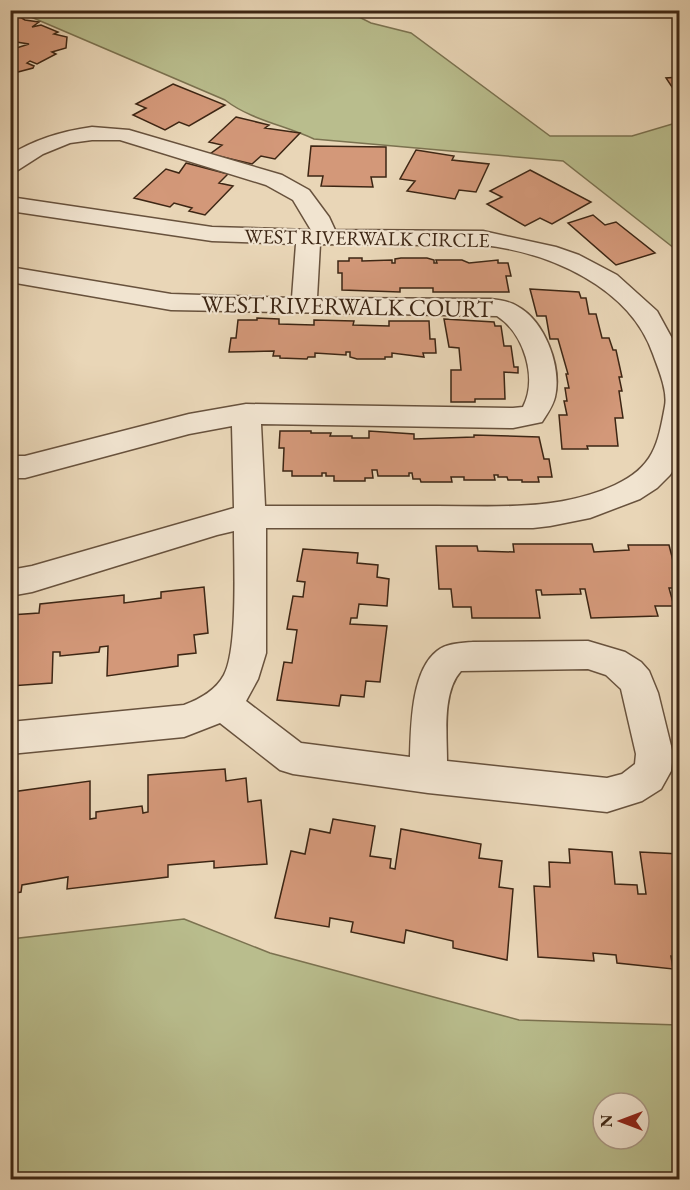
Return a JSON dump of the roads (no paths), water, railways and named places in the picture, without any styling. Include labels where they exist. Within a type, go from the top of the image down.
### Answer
[{"type":"street","points":[[10,165],[22,157],[72,135],[105,132],[122,134],[274,180],[301,195],[317,217],[317,237],[304,306]]},
{"type":"street","name":"WEST RIVERWALK CIRCLE","points":[[10,204],[212,234],[483,238],[519,244],[570,260],[608,280],[648,317],[663,344],[680,402],[676,430],[669,454],[657,471],[629,491],[573,512],[533,517],[250,517],[217,523],[32,579],[10,583]]},
{"type":"street","name":"WEST RIVERWALK COURT","points":[[10,274],[171,302],[304,306],[490,307],[509,311],[535,341],[542,370],[541,399],[532,415],[513,418],[246,414],[189,424],[25,467],[10,467]]},
{"type":"street","points":[[10,738],[184,721],[200,716],[222,704],[236,689],[245,671],[249,653],[250,517],[246,414]]},
{"type":"street","points":[[222,704],[293,758],[428,776],[606,795],[624,791],[639,784],[649,775],[655,763],[642,698],[633,677],[613,662],[588,655],[458,657],[449,661],[435,681],[428,776]]}]
